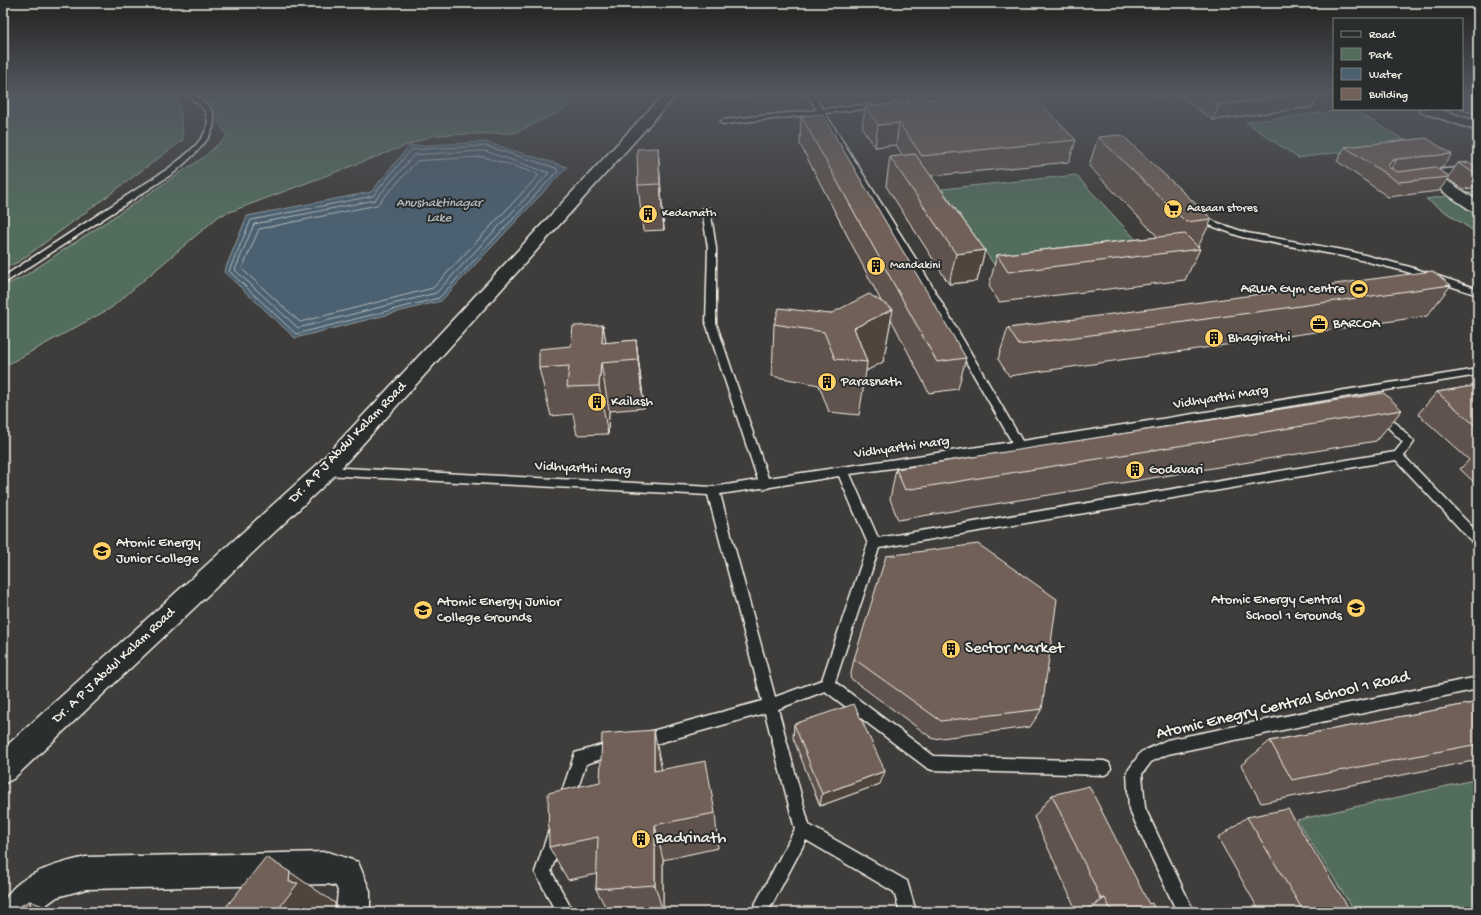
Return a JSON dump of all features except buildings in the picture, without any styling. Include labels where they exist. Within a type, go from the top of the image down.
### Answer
[{"type":"street","name":"Dr. A P J Abdul Kalam Road","points":[[3,769],[325,471],[632,137]]},
{"type":"street","points":[[1402,179],[1478,170]]},
{"type":"street","points":[[1429,176],[1478,208]]},
{"type":"street","points":[[17,912],[34,891],[62,878],[86,873],[328,868],[347,873],[354,891],[353,912]]},
{"type":"lane","points":[[3,282],[172,170],[194,151],[206,137]]},
{"type":"lane","points":[[836,137],[968,353],[1020,446]]},
{"type":"lane","points":[[1189,208],[1202,218],[1222,228],[1247,235],[1336,251],[1396,266],[1478,292]]},
{"type":"lane","points":[[706,209],[712,248],[711,323],[766,485]]},
{"type":"lane","name":"Vidhyarthi Marg","points":[[325,471],[713,491],[766,485],[843,471],[1020,446],[1478,372]]},
{"type":"lane","points":[[874,544],[1398,456],[1409,442],[1358,391]]},
{"type":"lane","points":[[1398,456],[1478,541]]},
{"type":"lane","points":[[828,684],[874,544],[843,471]]},
{"type":"lane","points":[[713,491],[803,830],[759,912]]},
{"type":"lane","name":"Atomic Enegry Central School 1 Road","points":[[1186,912],[1138,809],[1134,772],[1146,757],[1167,747],[1478,683]]},
{"type":"lane","points":[[565,912],[543,872],[580,758],[770,705],[828,684]]},
{"type":"lane","points":[[828,684],[932,763],[1104,768]]},
{"type":"lane","points":[[803,830],[901,887],[908,912]]},
{"type":"green space","points":[[3,137],[183,137],[183,140],[20,261],[3,269]]},
{"type":"green space","points":[[226,137],[429,137],[219,216],[111,308],[3,367],[3,286],[23,277],[204,157]]},
{"type":"green space","points":[[1267,137],[1399,137],[1409,143],[1298,158]]},
{"type":"green space","points":[[1076,175],[1150,255],[1000,273],[942,189]]},
{"type":"green space","points":[[1478,192],[1478,234],[1426,199]]},
{"type":"green space","points":[[1478,779],[1478,912],[1355,912],[1297,820]]},
{"type":"water","name":"Anushaktinagar Lake","points":[[486,142],[567,167],[441,301],[295,338],[224,272],[247,216],[371,192],[409,146]]},
{"type":"place","name":"Aasaan stores","points":[[1173,209]]},
{"type":"place","name":"Kedarnath","points":[[648,214]]},
{"type":"place","name":"Mandakini","points":[[876,266]]},
{"type":"place","name":"ARWA Gym centre","points":[[1359,289]]},
{"type":"place","name":"BARCOA","points":[[1319,324]]},
{"type":"place","name":"Bhagirathi","points":[[1214,338]]},
{"type":"place","name":"Parasnath","points":[[827,382]]},
{"type":"place","name":"Kailash","points":[[597,402]]},
{"type":"place","name":"Godavari","points":[[1135,470]]},
{"type":"place","name":"Atomic Energy Junior College","points":[[102,551]]},
{"type":"place","name":"Atomic Energy Central School 1 Grounds","points":[[1356,608]]},
{"type":"place","name":"Atomic Energy Junior College Grounds","points":[[423,610]]},
{"type":"place","name":"Sector Market","points":[[951,649]]},
{"type":"place","name":"Badrinath","points":[[641,839]]}]
